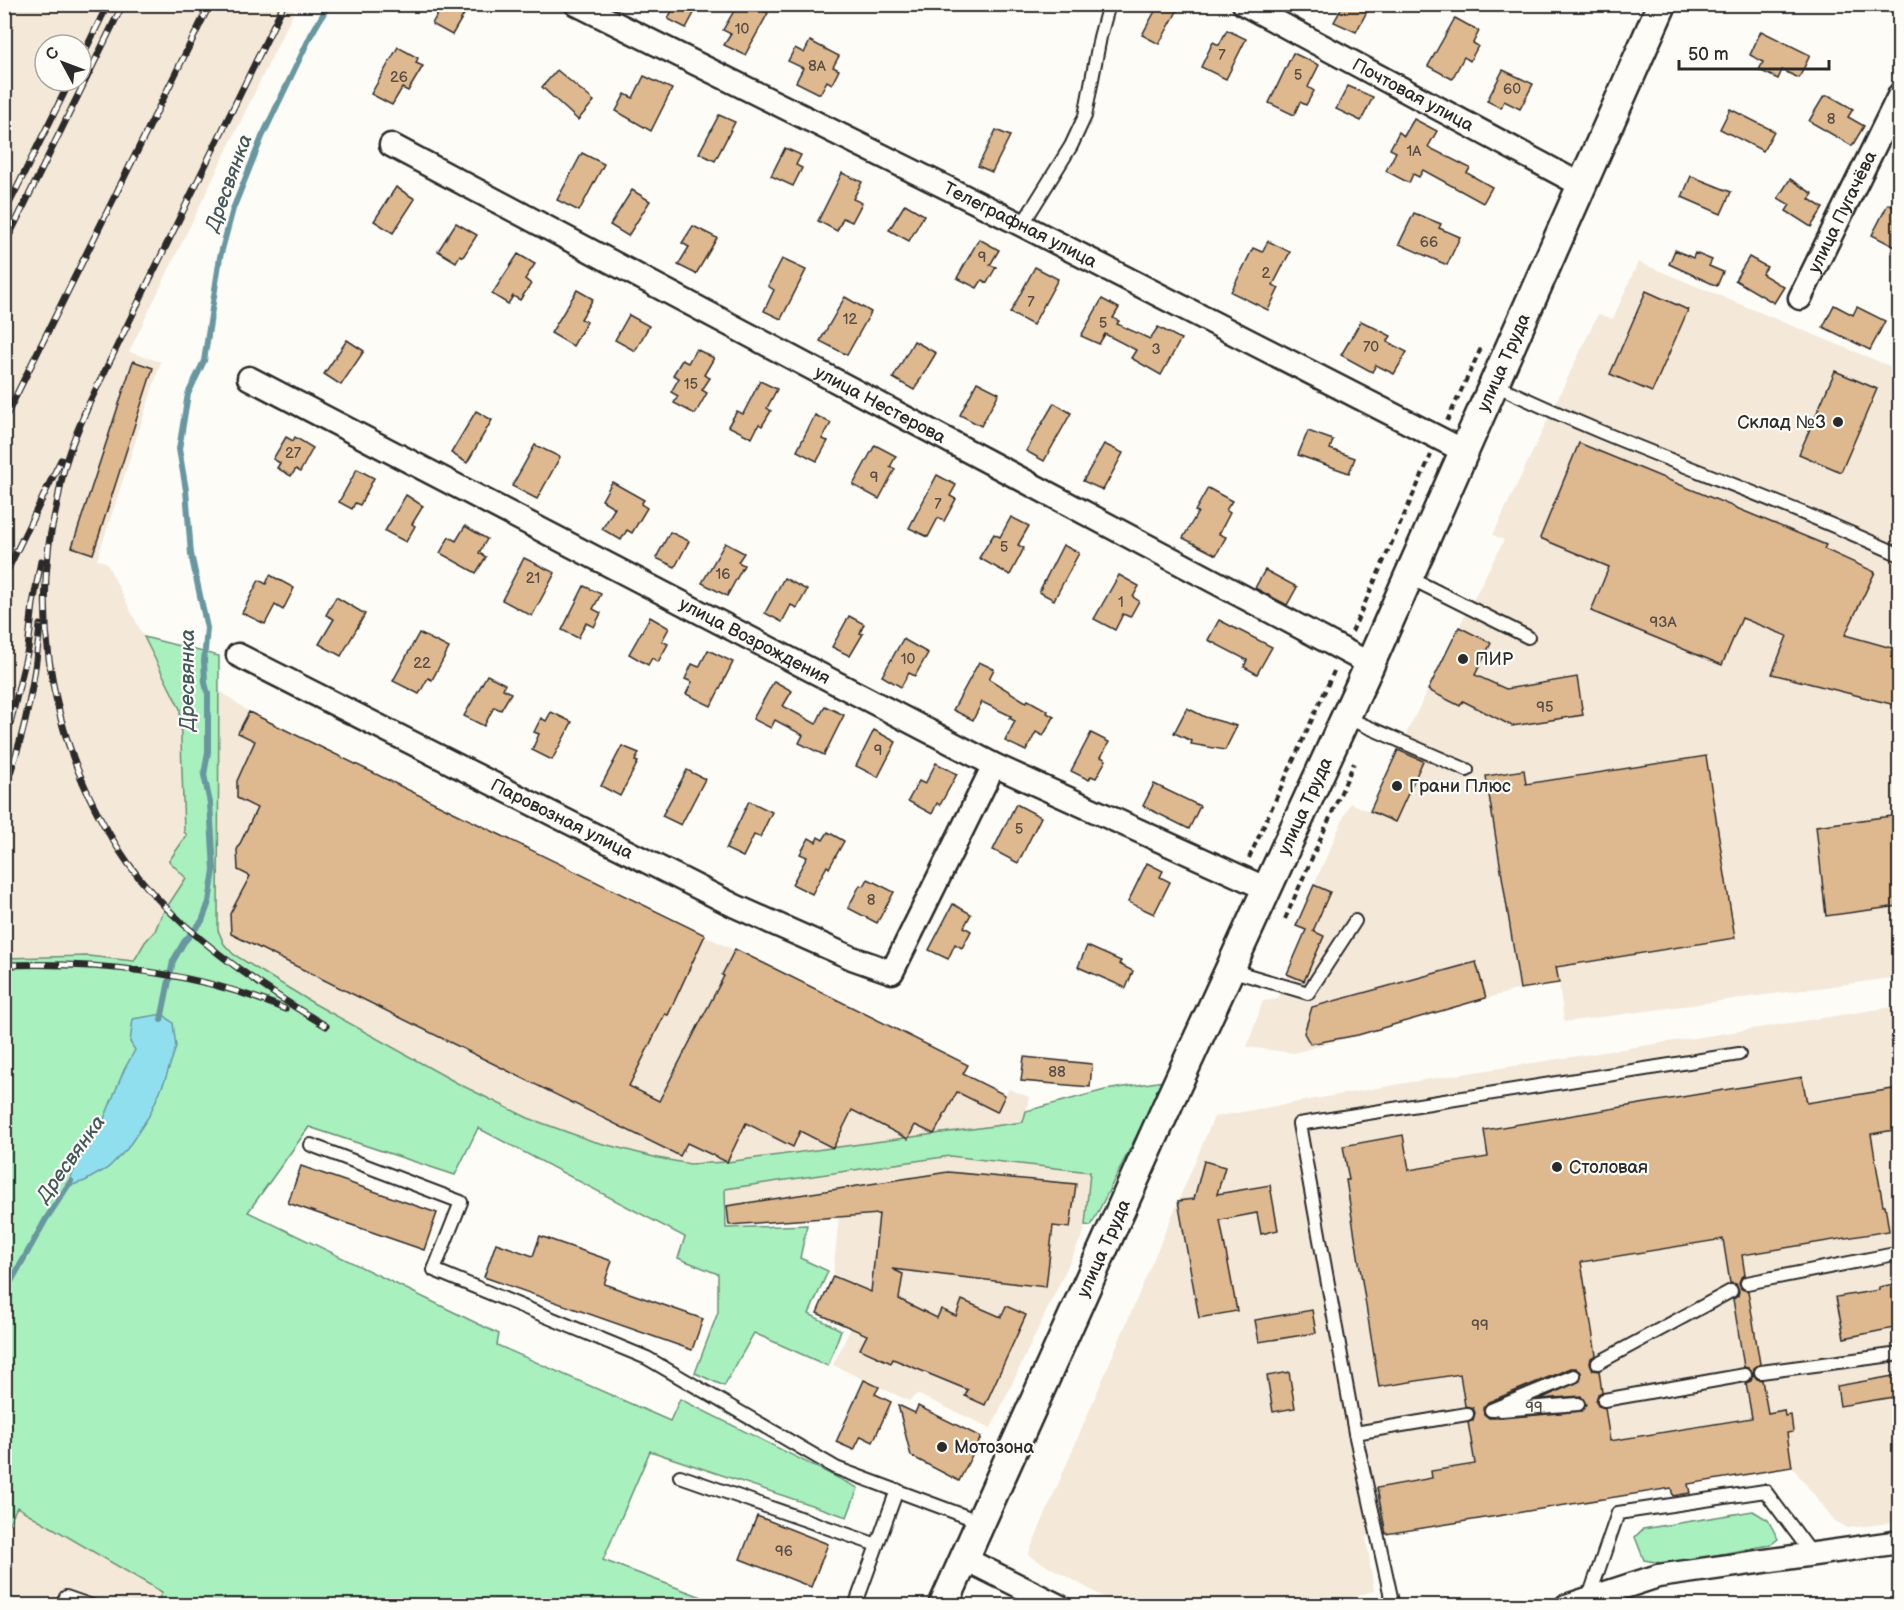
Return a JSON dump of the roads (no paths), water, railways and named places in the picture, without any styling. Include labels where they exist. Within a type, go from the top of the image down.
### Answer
[{"type":"street","name":"Телеграфная улица","points":[[576,4],[1022,225],[1451,445]]},
{"type":"street","name":"Почтовая улица","points":[[1244,4],[1582,186]]},
{"type":"street","name":"улица Труда","points":[[943,1605],[1267,889],[1357,723],[1370,664],[1408,577],[1451,445],[1494,384],[1662,4]]},
{"type":"street","name":"улица Пугачёва","points":[[1800,298],[1899,94]]},
{"type":"street","name":"улица Нестерова","points":[[391,145],[1370,664]]},
{"type":"street","name":"улица Возрождения","points":[[249,378],[994,765],[1267,889]]},
{"type":"street","name":"Паровозная улица","points":[[238,655],[735,906],[852,958],[892,972],[994,765]]},
{"type":"street","points":[[1566,1605],[1659,1575],[1899,1542]]},
{"type":"street","points":[[965,1560],[1059,1605]]},
{"type":"lane","points":[[1022,225],[1071,146],[1085,116],[1100,37],[1109,4]]},
{"type":"lane","points":[[1494,384],[1551,412],[1837,526],[1899,555]]},
{"type":"lane","points":[[1408,577],[1528,637]]},
{"type":"lane","points":[[1357,723],[1467,770]]},
{"type":"lane","points":[[1230,970],[1308,993],[1355,921]]},
{"type":"lane","points":[[1393,1605],[1355,1433],[1299,1124],[1739,1054]]},
{"type":"lane","points":[[311,1145],[460,1202],[434,1270],[647,1358],[836,1468],[981,1522]]},
{"type":"lane","points":[[1746,1283],[1899,1253]]},
{"type":"lane","points":[[1598,1363],[1731,1291]]},
{"type":"lane","points":[[1761,1372],[1899,1354]]},
{"type":"lane","points":[[1604,1400],[1745,1375]]},
{"type":"lane","points":[[1574,1376],[1491,1410],[1578,1404]]},
{"type":"lane","points":[[1355,1433],[1467,1414]]},
{"type":"lane","points":[[680,1476],[877,1545]]},
{"type":"lane","points":[[855,1605],[897,1490]]},
{"type":"lane","points":[[1589,1597],[1618,1513],[1765,1491],[1812,1554]]},
{"type":"lane","points":[[62,1605],[66,1597],[92,1605]]},
{"type":"water","points":[[163,1014],[173,1023],[176,1047],[149,1116],[127,1149],[108,1168],[85,1181],[66,1187],[80,1158],[99,1131],[124,1070],[135,1050],[130,1042],[133,1019]]},
{"type":"waterway","name":"Дресвянка","points":[[161,1020],[173,961],[184,942],[202,921],[209,902],[214,870],[210,803],[204,775],[208,752],[208,694],[204,661],[207,628],[191,554],[186,490],[179,449],[188,394],[204,361],[220,257],[233,209],[262,137],[311,35],[329,4]]},
{"type":"waterway","name":"Дресвянка","points":[[4,1294],[46,1219],[71,1181]]},
{"type":"railway","points":[[4,17],[11,4]]},
{"type":"railway","points":[[93,35],[108,4]]},
{"type":"railway","points":[[4,246],[123,4]]},
{"type":"railway","points":[[4,420],[210,4]]},
{"type":"railway","points":[[84,414],[284,4]]},
{"type":"railway","points":[[4,214],[64,93]]},
{"type":"railway","points":[[87,409],[71,446],[62,476],[49,540],[45,594],[51,675],[72,754],[87,792],[106,828],[128,863],[168,910],[246,974],[326,1026]]},
{"type":"railway","points":[[4,577],[61,460]]},
{"type":"railway","points":[[4,749],[28,649],[41,561]]},
{"type":"railway","points":[[4,789],[18,749],[28,708],[40,625]]},
{"type":"railway","points":[[4,965],[76,965],[147,972],[217,986],[285,1009]]},
{"type":"place","name":"Склад №3","points":[[1838,422]]},
{"type":"place","name":"ПИР","points":[[1463,659]]},
{"type":"place","name":"Грани Плюс","points":[[1397,786]]},
{"type":"place","name":"Столовая","points":[[1557,1167]]},
{"type":"place","name":"Мотозона","points":[[942,1447]]}]
